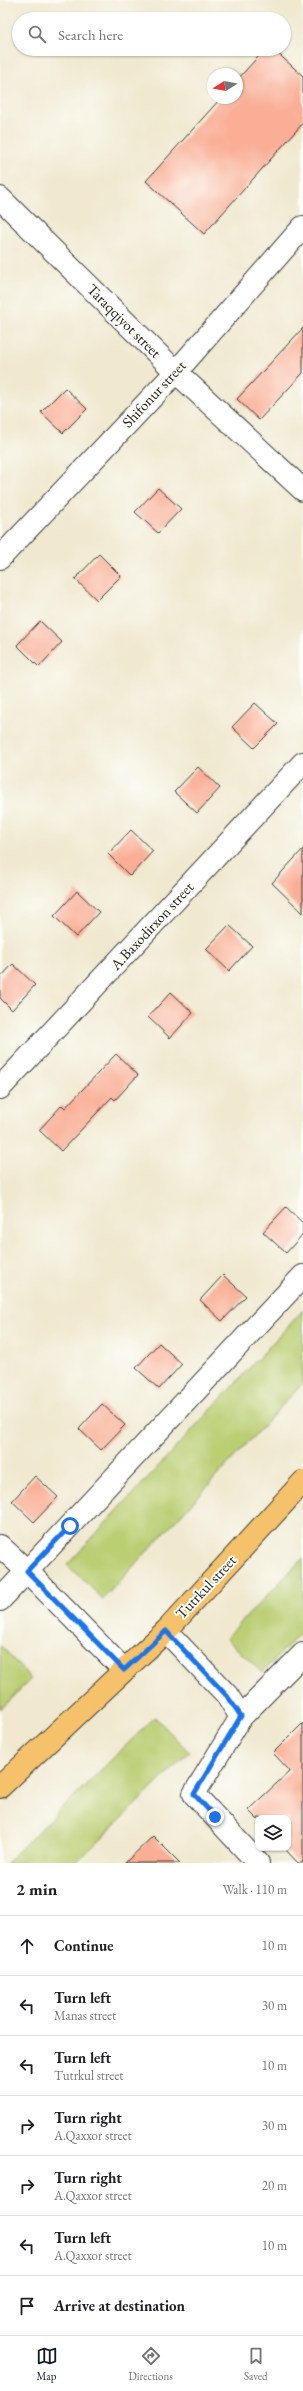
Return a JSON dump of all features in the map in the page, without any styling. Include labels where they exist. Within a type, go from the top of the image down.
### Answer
[{"type":"main road","name":"Tutrkul street","points":[[0,1787],[166,1631],[303,1482]]},
{"type":"street","name":"Taraqqiyot street","points":[[0,198],[176,372],[303,490]]},
{"type":"street","name":"Shifonur street","points":[[0,558],[176,372],[303,227]]},
{"type":"street","name":"A.Baxodirxon street","points":[[0,1088],[303,763]]},
{"type":"street","points":[[0,1600],[303,1276]]},
{"type":"street","points":[[0,1546],[27,1571],[124,1670]]},
{"type":"street","points":[[166,1631],[227,1696],[241,1716]]},
{"type":"street","points":[[258,1863],[194,1794],[241,1716],[303,1654]]},
{"type":"green space","points":[[303,1310],[303,1383],[103,1599],[67,1565]]},
{"type":"green space","points":[[303,1558],[303,1630],[262,1673],[226,1638]]},
{"type":"green space","points":[[1,1646],[31,1679],[0,1709],[0,1647]]},
{"type":"green space","points":[[155,1717],[189,1752],[76,1863],[6,1863]]},
{"type":"building","points":[[259,56],[281,56],[303,76],[303,123],[204,234],[146,181],[216,104],[243,104],[243,73]]},
{"type":"building","points":[[303,328],[303,373],[259,420],[237,399]]},
{"type":"building","points":[[65,388],[87,409],[63,433],[41,412]]},
{"type":"building","points":[[158,488],[181,509],[158,533],[135,512]]},
{"type":"building","points":[[99,554],[121,576],[97,600],[75,579]]},
{"type":"building","points":[[40,621],[62,642],[39,667],[17,645]]},
{"type":"building","points":[[255,703],[278,724],[254,748],[232,727]]},
{"type":"building","points":[[198,767],[220,788],[197,813],[174,792]]},
{"type":"building","points":[[131,830],[153,851],[130,876],[108,854]]},
{"type":"building","points":[[303,849],[303,913],[272,883]]},
{"type":"building","points":[[77,891],[99,912],[76,937],[54,916]]},
{"type":"building","points":[[229,925],[252,946],[229,971],[206,949]]},
{"type":"building","points":[[13,964],[35,985],[12,1010],[0,998],[0,978]]},
{"type":"building","points":[[171,992],[193,1013],[170,1038],[148,1017]]},
{"type":"building","points":[[116,1054],[138,1075],[115,1100],[112,1097],[61,1151],[39,1130],[62,1105],[65,1108]]},
{"type":"building","points":[[286,1207],[303,1223],[303,1234],[286,1253],[263,1232]]},
{"type":"building","points":[[223,1275],[246,1296],[222,1321],[200,1300]]},
{"type":"building","points":[[159,1343],[182,1364],[159,1389],[136,1368]]},
{"type":"building","points":[[102,1404],[125,1425],[101,1450],[79,1429]]},
{"type":"building","points":[[35,1476],[58,1497],[34,1522],[12,1501]]},
{"type":"building","points":[[303,1723],[303,1863],[298,1863],[287,1851],[291,1851],[291,1815],[255,1815],[255,1817],[248,1810],[290,1771],[273,1753]]},
{"type":"building","points":[[153,1836],[180,1863],[125,1863]]},
{"type":"route","points":[[70,1526],[27,1571],[124,1670],[166,1631],[227,1696],[241,1716],[194,1794],[215,1817]]}]
